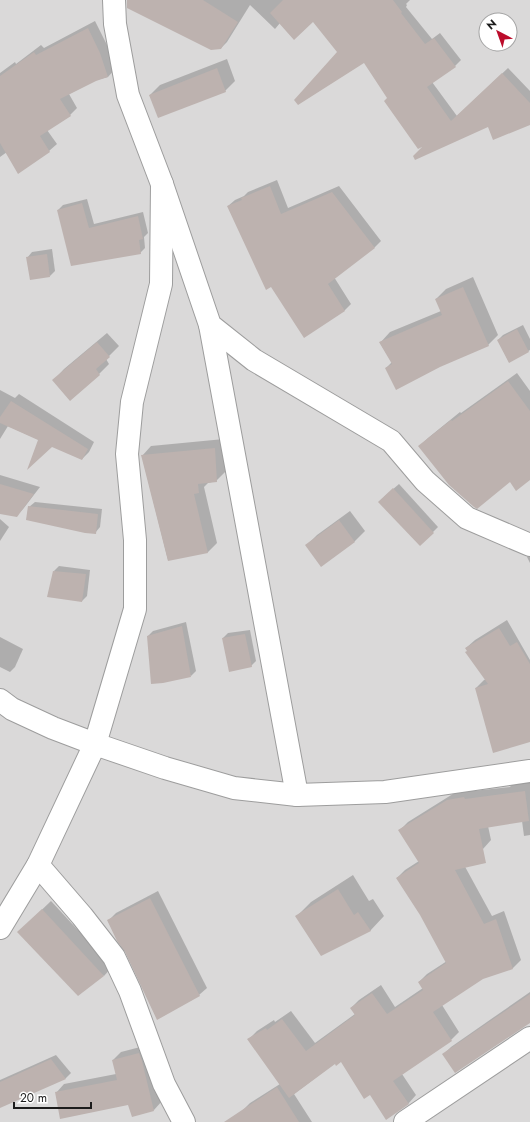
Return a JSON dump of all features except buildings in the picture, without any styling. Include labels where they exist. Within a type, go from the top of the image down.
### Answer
[{"type":"street","points":[[114,0],[115,24],[128,95],[162,184],[210,325],[297,795]]},
{"type":"street","points":[[0,928],[38,865],[95,744],[135,609],[135,540],[127,454],[132,402],[161,284],[162,184]]},
{"type":"street","points":[[210,325],[254,360],[391,441],[425,481],[467,518],[530,545]]},
{"type":"street","points":[[4,710],[165,768],[234,788],[297,795],[385,792],[530,771]]},
{"type":"street","points":[[38,865],[82,916],[114,957],[130,991],[164,1084],[184,1122]]},
{"type":"street","points":[[405,1122],[530,1038]]},
{"type":"shaded area","points":[[0,0],[530,0],[530,1122],[0,1122]]}]
